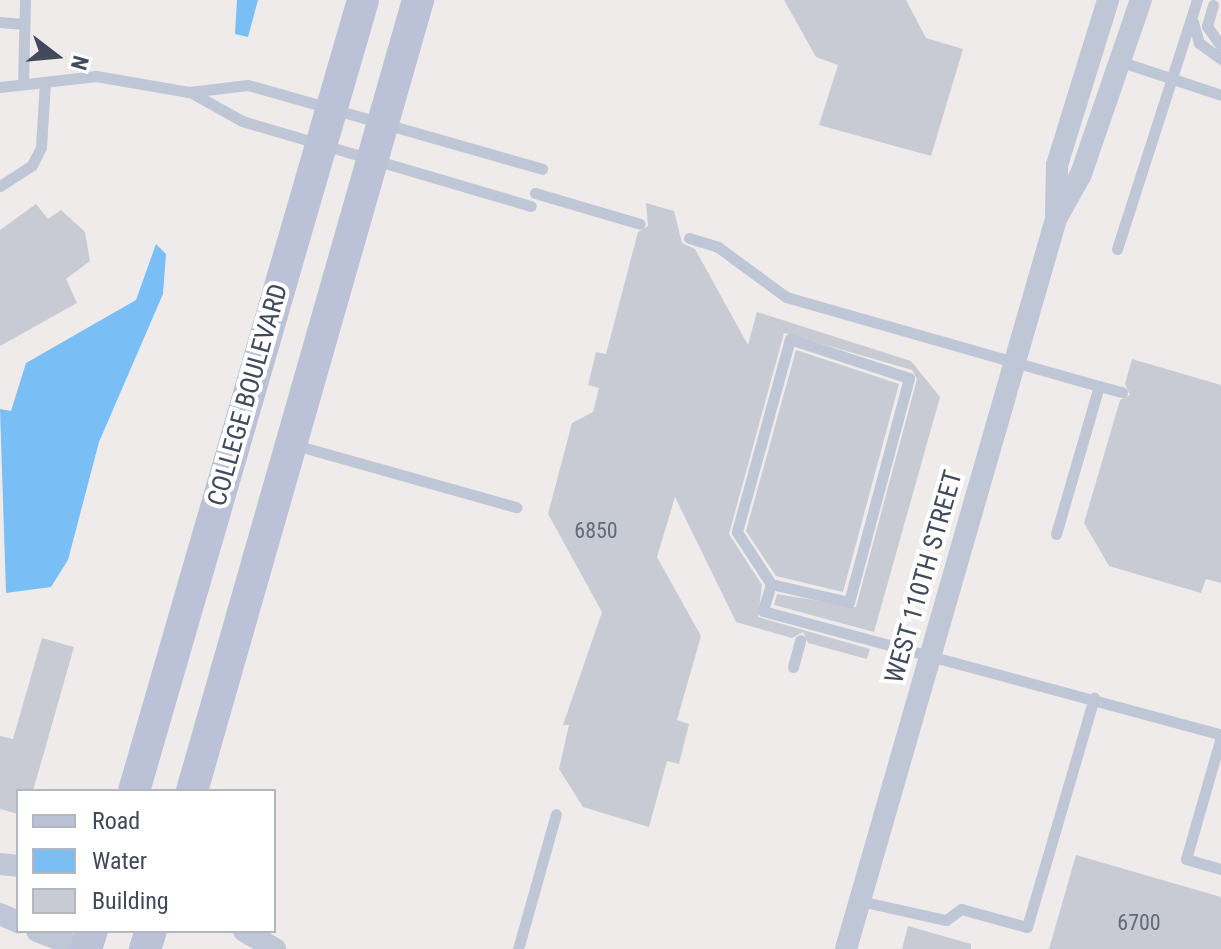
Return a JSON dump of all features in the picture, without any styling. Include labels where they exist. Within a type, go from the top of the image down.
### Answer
[{"type":"main road","name":"COLLEGE BOULEVARD","points":[[135,789],[363,0]]},
{"type":"main road","name":"COLLEGE BOULEVARD","points":[[193,789],[418,0]]},
{"type":"street","name":"WEST 110TH STREET","points":[[1056,219],[1057,165],[1108,0]]},
{"type":"street","name":"WEST 110TH STREET","points":[[846,949],[1056,219],[1122,62],[1141,0]]},
{"type":"street","points":[[42,933],[84,949]]},
{"type":"street","points":[[247,933],[275,949]]},
{"type":"lane","points":[[23,84],[25,0]]},
{"type":"lane","points":[[1117,249],[1197,0]]},
{"type":"lane","points":[[1213,2],[1221,16]]},
{"type":"lane","points":[[1213,2],[1207,26],[1221,46]]},
{"type":"lane","points":[[1193,13],[1199,43],[1221,59]]},
{"type":"lane","points":[[0,22],[24,24]]},
{"type":"lane","points":[[1122,62],[1221,95]]},
{"type":"lane","points":[[0,87],[96,76],[189,92],[248,85],[542,169]]},
{"type":"lane","points":[[0,186],[32,165],[41,147],[45,82]]},
{"type":"lane","points":[[189,92],[242,121],[531,206]]},
{"type":"lane","points":[[535,193],[640,224]]},
{"type":"lane","points":[[689,238],[718,247],[786,297],[1122,392]]},
{"type":"lane","points":[[771,584],[849,602],[909,378],[790,339],[737,532],[771,584],[763,611],[931,658],[1094,698],[1221,736],[1186,859],[1221,869]]},
{"type":"lane","points":[[1056,534],[1099,386]]},
{"type":"lane","points":[[291,444],[516,507]]},
{"type":"lane","points":[[793,667],[800,640]]},
{"type":"lane","points":[[860,901],[946,920],[961,909],[1027,927],[1094,698]]},
{"type":"lane","points":[[518,949],[556,814]]},
{"type":"water","points":[[237,0],[258,0],[248,37],[235,34]]},
{"type":"water","points":[[156,244],[166,254],[163,294],[99,442],[68,560],[51,587],[6,593],[0,409],[11,411],[26,363],[136,300]]},
{"type":"building","points":[[784,0],[906,0],[926,38],[963,49],[931,156],[819,125],[838,65],[816,57]]},
{"type":"building","points":[[646,203],[674,211],[682,243],[695,249],[748,345],[757,312],[911,361],[940,397],[874,632],[774,605],[777,594],[856,607],[917,379],[912,370],[784,333],[729,534],[762,585],[758,617],[870,649],[867,659],[808,643],[803,632],[792,638],[736,622],[675,497],[657,557],[701,636],[677,720],[689,724],[679,764],[667,761],[649,827],[583,807],[559,769],[569,725],[563,725],[602,612],[548,514],[572,423],[593,412],[599,388],[588,385],[596,352],[606,354],[638,232],[648,226]]},
{"type":"building","points":[[36,204],[48,219],[61,210],[85,232],[90,261],[66,279],[77,303],[0,346],[0,230]]},
{"type":"building","points":[[796,350],[899,384],[843,592],[776,576],[746,531]]},
{"type":"building","points":[[1132,359],[1221,385],[1221,583],[1206,579],[1201,593],[1109,566],[1084,523],[1120,400],[1130,395],[1125,384]]},
{"type":"building","points":[[42,638],[74,647],[34,789],[16,789],[16,813],[0,809],[0,736],[13,739]]},
{"type":"building","points":[[1076,855],[1221,897],[1221,949],[1049,949]]},
{"type":"building","points":[[908,926],[971,944],[971,949],[902,949]]}]
